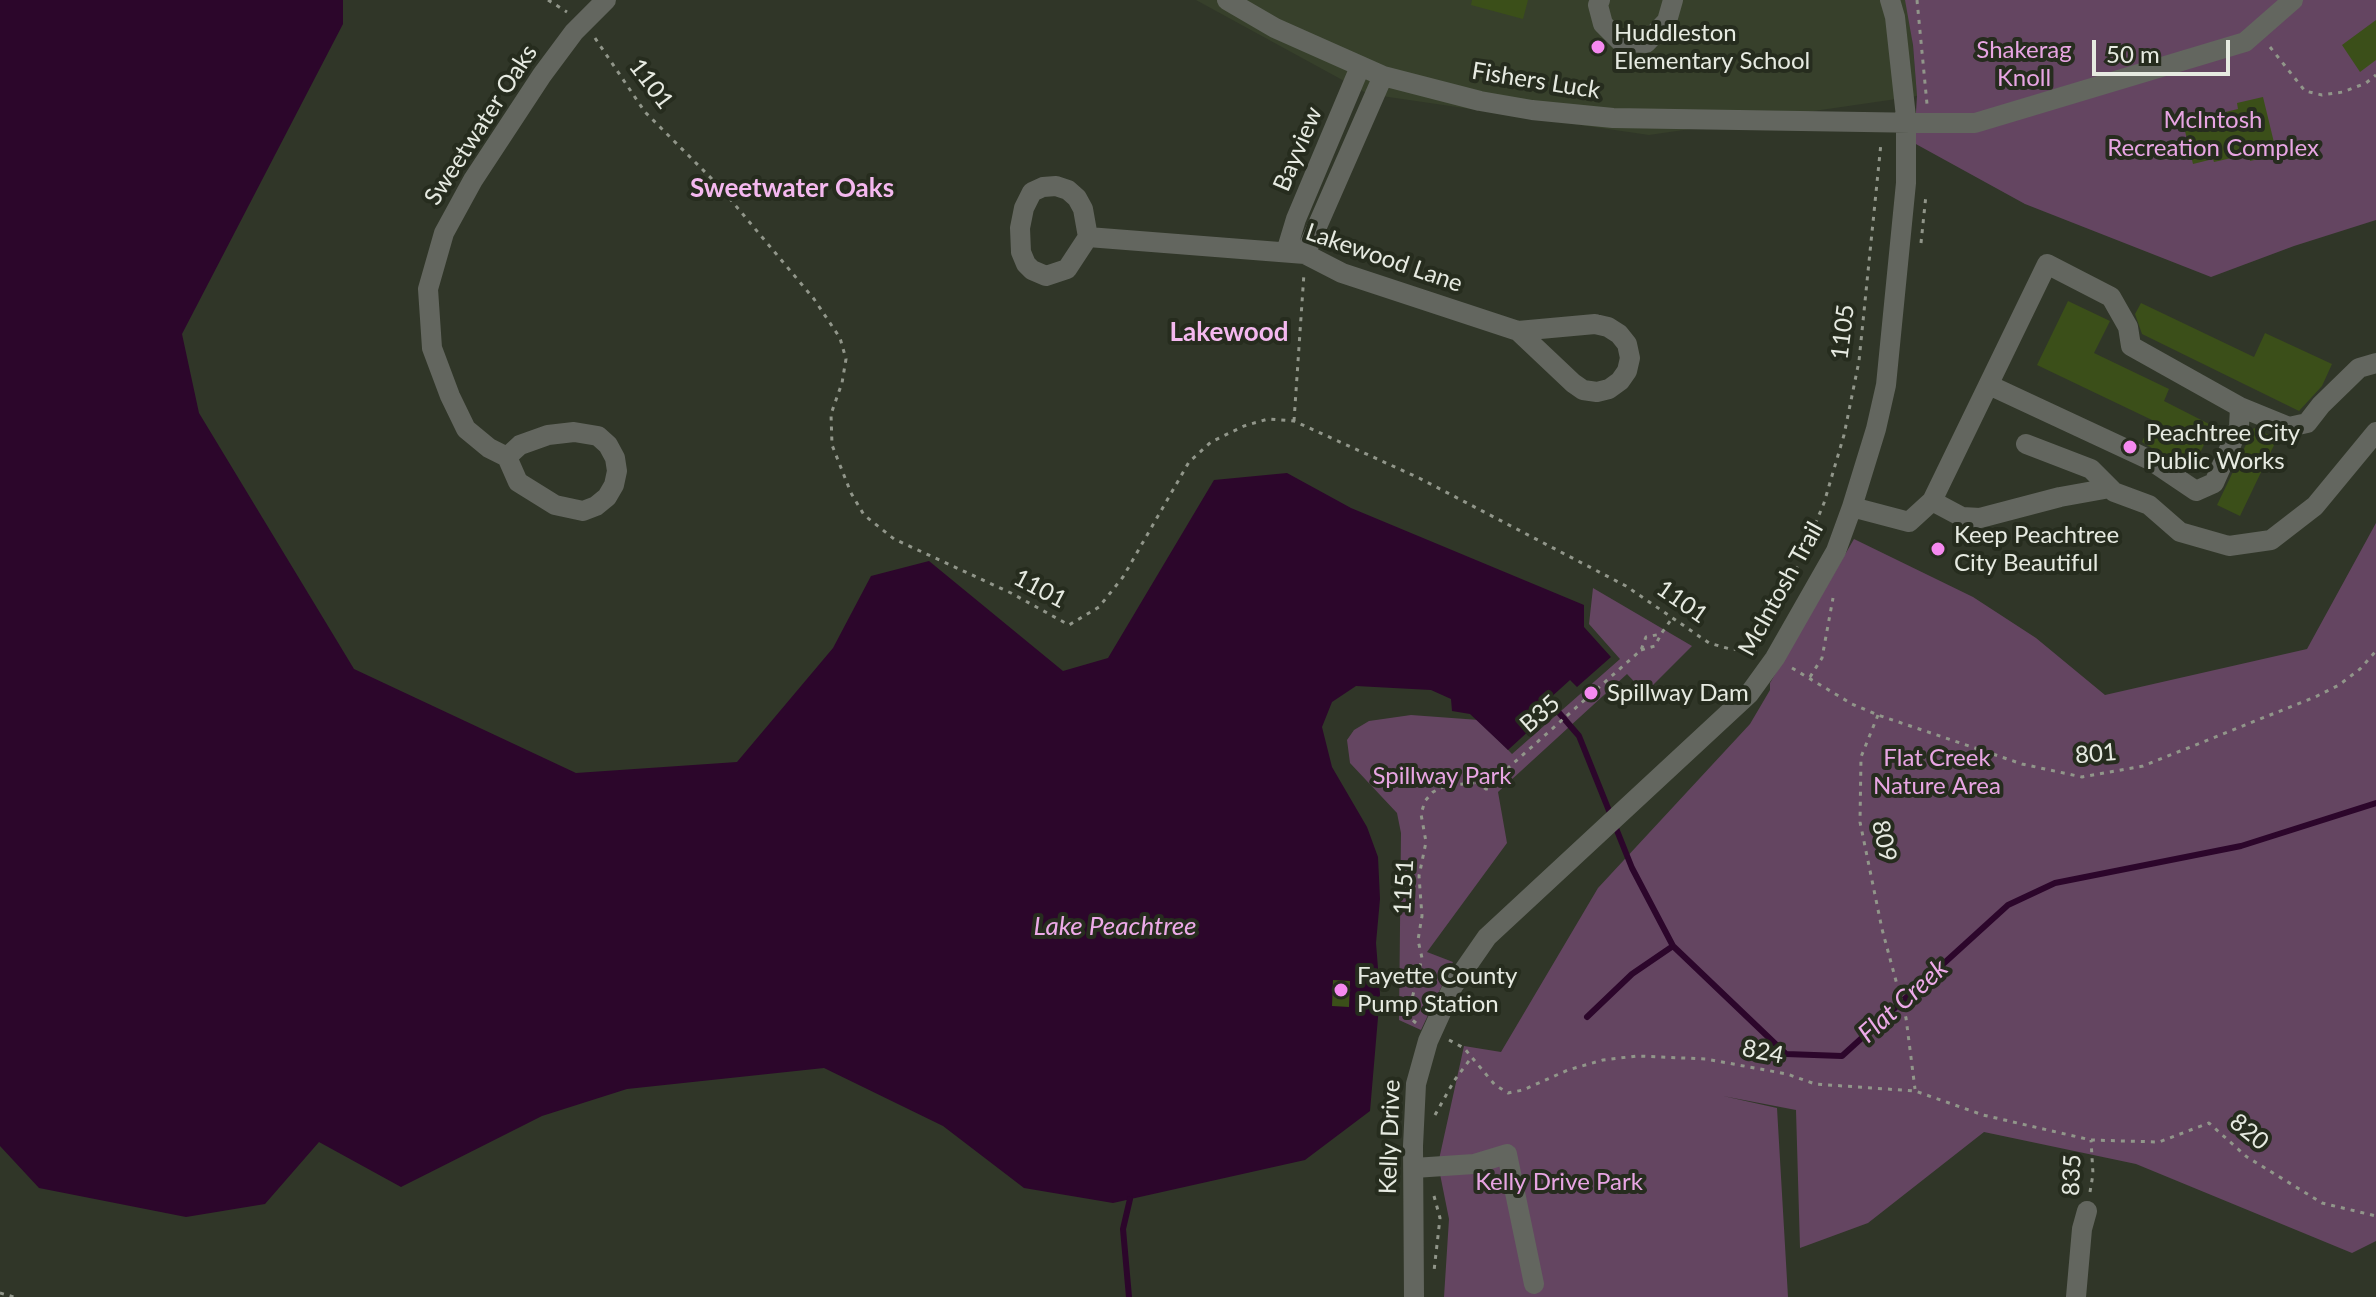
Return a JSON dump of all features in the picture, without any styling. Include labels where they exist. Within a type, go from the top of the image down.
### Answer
[{"type":"street","name":"Sweetwater Oaks","points":[[507,457],[520,445],[548,435],[574,432],[598,436],[608,445],[617,471],[607,497],[583,511],[555,505],[518,482],[507,457],[489,448],[466,429],[450,396],[432,348],[428,289],[444,233],[473,180],[542,75],[584,22],[606,0]]},
{"type":"street","name":"Fishers Luck","points":[[1227,0],[1275,28],[1360,67],[1480,101],[1626,119],[1975,123],[2245,42],[2293,0]]},
{"type":"street","points":[[1600,0],[1598,5],[1603,24],[1621,42],[1646,43],[1667,21],[1673,0]]},
{"type":"street","name":"McIntosh Trail","points":[[1453,986],[1487,937],[1749,694],[1775,658],[1836,551],[1876,429],[1886,385],[1906,183],[1905,122],[1895,17],[1890,0]]},
{"type":"street","name":"Bayview","points":[[1296,253],[1296,219],[1360,67]]},
{"type":"street","name":"Bayview","points":[[1296,253],[1383,76]]},
{"type":"street","name":"Lakewood Lane","points":[[1088,237],[1296,253],[1342,273],[1518,331],[1595,324],[1608,327],[1627,344],[1630,358],[1627,371],[1609,389],[1597,392],[1583,390],[1518,331]]},
{"type":"street","points":[[1852,507],[1909,522],[1932,501],[2047,264],[2111,297],[2128,327],[2131,346],[2141,354],[2240,407],[2289,427],[2307,423],[2359,368],[2376,363]]},
{"type":"street","points":[[1989,385],[2150,460],[2196,491],[2214,483],[2225,462],[2239,427],[2240,407]]},
{"type":"street","points":[[2026,444],[2091,469],[2114,492],[2149,505],[2180,532],[2229,546],[2271,540],[2315,506],[2376,432]]},
{"type":"street","points":[[1932,501],[1962,517],[1980,518],[2060,497],[2110,488]]},
{"type":"street","name":"Kelly Drive","points":[[1414,1297],[1415,1095],[1420,1062],[1453,986]]},
{"type":"street","points":[[1414,1168],[1474,1164],[1507,1154],[1534,1284]]},
{"type":"street","points":[[2076,1297],[2082,1229],[2087,1211]]},
{"type":"path","name":"1101","points":[[584,22],[645,112],[720,187],[814,299],[840,338],[846,359],[842,383],[831,414],[832,445],[851,493],[864,515],[894,539],[1011,593],[1069,625],[1099,607],[1123,577],[1189,462],[1211,442],[1244,426],[1268,419],[1294,421],[1432,485],[1626,586],[1709,643],[1730,649],[1753,649]]},
{"type":"path","points":[[2259,30],[2305,91],[2322,95],[2343,92],[2366,83],[2376,75]]},
{"type":"path","name":"1105","points":[[1753,649],[1781,602],[1802,556],[1824,503],[1844,435],[1859,361],[1883,122]]},
{"type":"path","points":[[1294,421],[1296,253]]},
{"type":"path","points":[[1641,650],[1655,646],[1673,617]]},
{"type":"path","points":[[1641,650],[1646,637],[1661,634]]},
{"type":"path","name":"B35","points":[[1517,758],[1641,650]]},
{"type":"path","name":"801","points":[[1810,677],[1852,704],[1878,715],[2022,764],[2082,777],[2143,766],[2315,697],[2350,677],[2376,651]]},
{"type":"path","name":"809","points":[[1878,715],[1861,757],[1860,822],[1882,929],[1906,1018],[1915,1091]]},
{"type":"path","name":"1151","points":[[1476,782],[1486,789],[1493,788],[1517,758]]},
{"type":"path","name":"1151","points":[[1420,1026],[1410,1018],[1409,1011],[1422,958],[1418,940],[1422,916],[1419,876],[1426,842],[1421,814],[1425,801],[1445,786],[1482,782],[1508,768]]},
{"type":"path","name":"824","points":[[1448,1039],[1464,1048],[1495,1085],[1508,1093],[1603,1060],[1637,1056],[1706,1059],[1787,1074],[1815,1084],[1915,1091],[1983,1115],[2091,1140]]},
{"type":"path","name":"820","points":[[2091,1140],[2159,1142],[2209,1123],[2247,1157],[2322,1203],[2376,1216]]},
{"type":"path","name":"835","points":[[2087,1211],[2093,1174],[2091,1140]]},
{"type":"path","points":[[0,1293],[14,1297]]},
{"type":"shaded area","name":"Huddleston Elementary School","points":[[1196,0],[1909,0],[1917,96],[1649,135],[1368,94]]},
{"type":"green space","name":"McIntosh Recreation Complex","points":[[1905,0],[2376,0],[2376,220],[2211,277],[2025,204],[1914,143],[1917,96]]},
{"type":"green space","points":[[2376,523],[2376,1241],[2352,1253],[2136,1164],[1984,1132],[1868,1223],[1800,1248],[1796,1110],[1723,1096],[1777,1108],[1788,1297],[1444,1297],[1449,1219],[1438,1164],[1464,1046],[1501,1052],[1598,888],[1750,724],[1770,690],[1770,683],[1854,539],[1973,597],[2036,638],[2105,695],[2307,649]]},
{"type":"green space","name":"Spillway Park","points":[[1593,588],[1692,646],[1645,693],[1627,674],[1498,792],[1507,843],[1427,952],[1453,962],[1421,1030],[1399,1020],[1401,833],[1397,813],[1350,763],[1347,740],[1354,730],[1369,721],[1411,715],[1479,720],[1512,754],[1620,659],[1589,624]]},
{"type":"water","name":"Lake Peachtree","points":[[0,0],[343,0],[343,24],[182,334],[199,413],[354,669],[576,773],[737,762],[833,648],[871,576],[929,561],[1063,671],[1108,658],[1214,480],[1287,473],[1351,508],[1584,605],[1584,627],[1611,657],[1577,687],[1570,680],[1538,709],[1544,717],[1508,750],[1470,714],[1452,711],[1451,699],[1431,690],[1356,686],[1332,702],[1322,727],[1332,767],[1367,827],[1378,857],[1380,899],[1376,943],[1380,994],[1370,1111],[1305,1160],[1113,1203],[1024,1188],[943,1126],[824,1068],[627,1089],[542,1116],[401,1187],[319,1142],[265,1204],[186,1217],[39,1188],[0,1146]]},
{"type":"building","points":[[1472,0],[1528,0],[1523,19],[1471,5]]},
{"type":"building","points":[[2376,20],[2376,60],[2360,72],[2342,45]]},
{"type":"building","points":[[2263,97],[2277,155],[2250,161],[2249,154],[2193,164],[2184,127],[2193,125],[2192,120],[2238,109],[2237,103]]},
{"type":"building","points":[[2068,301],[2110,321],[2094,353],[2169,389],[2164,401],[2213,426],[2191,472],[2142,442],[2152,420],[2037,365]]},
{"type":"building","points":[[2141,303],[2254,357],[2265,333],[2332,364],[2322,386],[2299,411],[2142,334],[2135,314]]},
{"type":"building","points":[[2254,428],[2277,439],[2240,516],[2217,505]]},
{"type":"building","points":[[1333,980],[1350,981],[1349,1007],[1332,1006]]},
{"type":"waterway","name":"Flat Creek","points":[[1548,700],[1579,736],[1632,868],[1673,946],[1786,1054],[1842,1056],[2008,905],[2055,883],[2241,846],[2376,803]]},
{"type":"waterway","name":"Flat Creek","points":[[1587,1017],[1632,974],[1673,946]]},
{"type":"waterway","points":[[1129,1297],[1123,1229],[1130,1199]]},
{"type":"place","name":"Huddleston Elementary School","points":[[1598,47]]},
{"type":"place","name":"Peachtree City Public Works","points":[[2130,447]]},
{"type":"place","name":"Keep Peachtree City Beautiful","points":[[1938,549]]},
{"type":"place","name":"Spillway Dam","points":[[1591,693]]},
{"type":"place","name":"Fayette County Pump Station","points":[[1341,990]]},
{"type":"district","name":"Sweetwater Oaks","points":[[792,189]]},
{"type":"district","name":"Lakewood","points":[[1229,333]]},
{"type":"park label","name":"Shakerag Knoll","points":[[2024,64]]},
{"type":"park label","name":"Flat Creek Nature Area","points":[[1937,772]]},
{"type":"park label","name":"Kelly Drive Park","points":[[1559,1182]]}]
